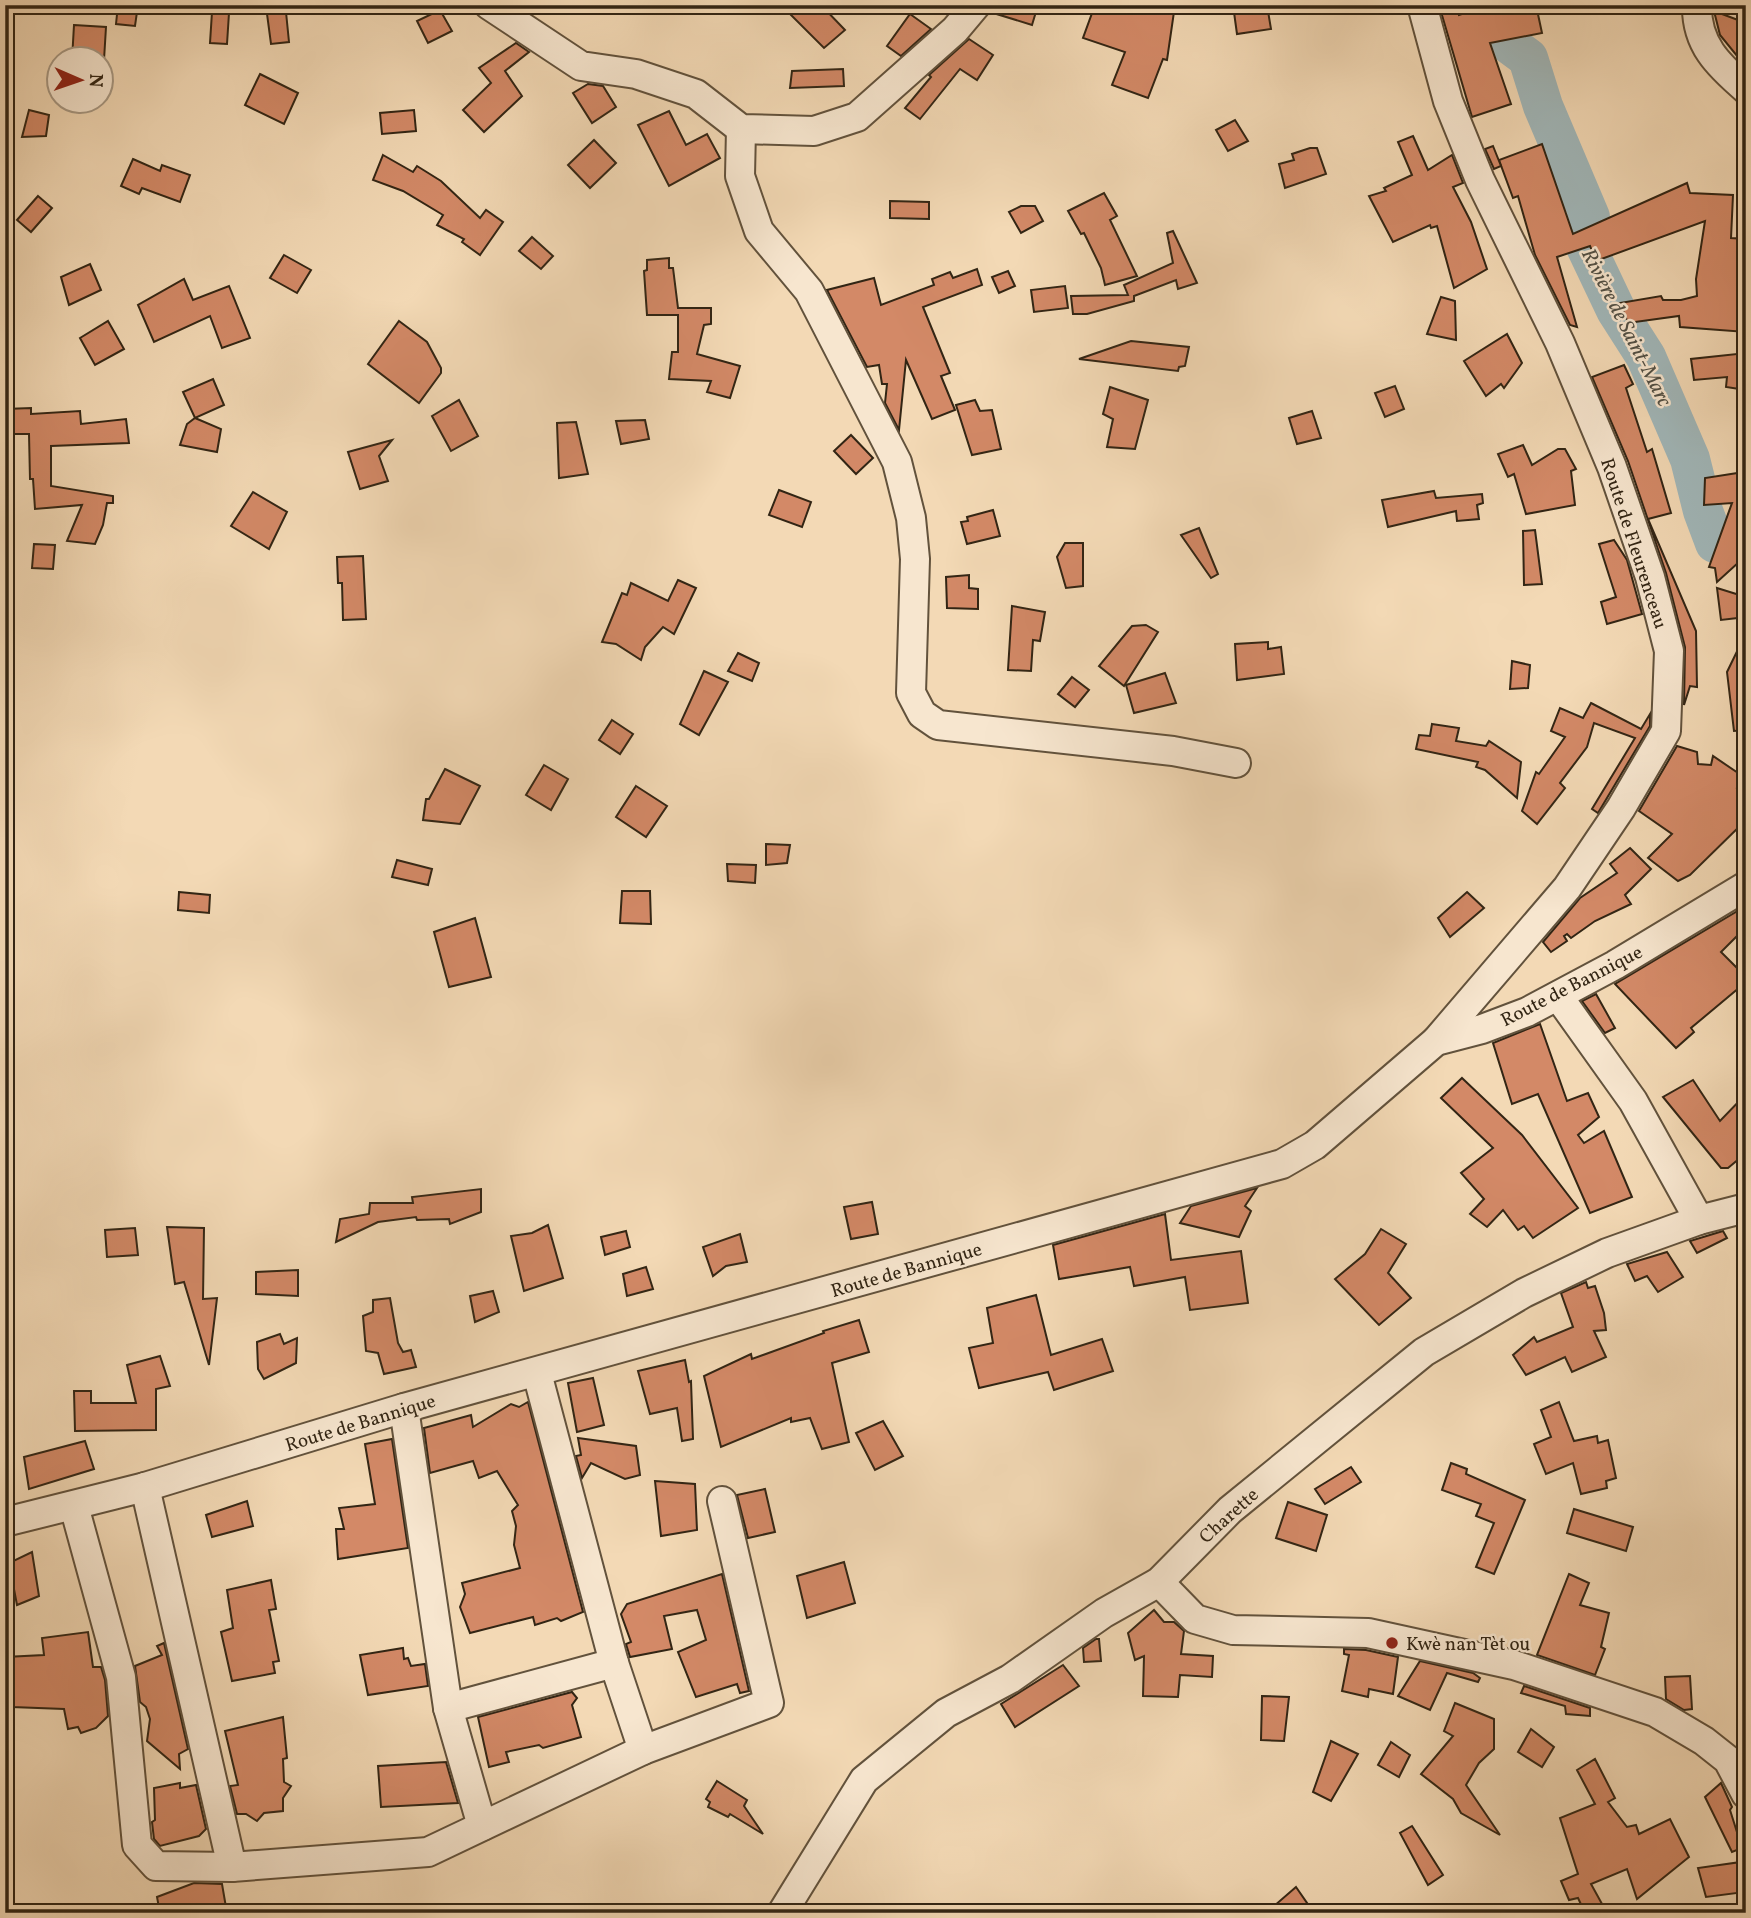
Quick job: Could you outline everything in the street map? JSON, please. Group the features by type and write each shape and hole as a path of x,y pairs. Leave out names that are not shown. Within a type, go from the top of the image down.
{"street":[{"path":"489,5 581,66 636,74 696,94 741,129 814,131 857,117 954,30 976,5"},
{"name":"Route de Fleurenceau","path":"1422,5 1448,101 1471,157 1560,343 1612,467 1650,577 1669,651 1666,731 1621,808 1567,888 1436,1041"},
{"path":"1697,5 1702,39 1715,62 1746,89"},
{"path":"741,129 740,176 759,231 809,291 897,462 911,518 915,559 911,693 922,714 938,724 1173,751 1236,763"},
{"name":"Route de Bannique","path":"5,1522 145,1487 404,1408 1282,1164 1315,1146 1436,1041 1482,1029 1527,1012 1746,886"},
{"path":"1558,996 1633,1101 1699,1220"},
{"name":"Charette","path":"782,1913 864,1780 946,1713 1010,1679 1104,1613 1159,1582 1230,1510 1424,1352 1524,1293 1595,1258 1699,1220 1746,1208"},
{"path":"537,1373 614,1663 643,1750"},
{"path":"404,1408 448,1708 482,1826"},
{"path":"145,1487 232,1867"},
{"path":"74,1506 121,1677 137,1846 156,1866 232,1867 428,1853 643,1750 769,1703 722,1501"},
{"path":"1159,1582 1195,1619 1233,1630 1381,1635 1514,1665 1655,1712 1704,1741 1728,1760 1746,1794"},
{"path":"448,1708 614,1663"}],"building":[{"path":"118,5 138,5 135,26 116,24"},
{"path":"781,5 821,5 845,30 824,48"},
{"path":"992,5 1038,5 1032,25 990,12"},
{"path":"1095,5 1175,5 1167,60 1163,59 1148,98 1112,85 1125,52 1083,38"},
{"path":"1233,5 1267,5 1271,29 1237,34"},
{"path":"1439,5 1457,5 1459,15 1478,9 1480,14 1536,5 1542,33 1490,43 1511,104 1472,117"},
{"path":"440,10 452,31 428,43 417,21"},
{"path":"1714,11 1746,23 1746,67 1720,35"},
{"path":"212,12 229,13 227,44 210,43"},
{"path":"286,12 289,42 271,44 267,14"},
{"path":"910,14 931,29 901,56 887,46"},
{"path":"74,25 106,27 105,46 73,46"},
{"path":"969,39 993,55 977,80 960,69 920,119 905,108 931,77 929,75"},
{"path":"516,43 529,52 505,71 522,96 484,132 463,110 491,83 479,68"},
{"path":"843,69 844,86 790,88 792,71"},
{"path":"260,74 298,93 284,124 245,105"},
{"path":"588,84 603,86 616,107 592,123 573,93"},
{"path":"29,110 49,116 46,136 22,137"},
{"path":"414,110 416,131 382,134 380,113"},
{"path":"669,111 686,145 707,134 720,158 669,186 638,125"},
{"path":"1235,120 1248,141 1228,151 1216,130"},
{"path":"1413,136 1428,170 1452,155 1463,183 1453,187 1471,222 1487,269 1454,288 1437,226 1431,228 1430,225 1393,242 1369,196 1386,191 1384,188 1412,175 1398,142"},
{"path":"594,140 616,163 590,188 568,165"},
{"path":"1542,144 1573,234 1687,183 1690,193 1733,195 1731,238 1746,239 1746,332 1680,327 1679,316 1628,323 1620,303 1661,296 1663,300 1681,300 1697,296 1696,279 1705,221 1596,261 1590,246 1557,257 1577,327 1570,325 1535,255 1518,196 1513,198 1499,160"},
{"path":"1493,146 1501,166 1494,169 1485,149"},
{"path":"1317,148 1326,174 1285,188 1279,164 1294,160 1292,154"},
{"path":"383,155 413,172 417,166 441,181 480,218 486,210 503,222 480,255 462,242 464,239 437,225 443,215 403,191 373,180"},
{"path":"133,159 160,171 162,165 190,175 180,202 142,188 139,194 121,186"},
{"path":"1104,193 1117,216 1110,220 1137,276 1105,285 1101,268 1084,233 1081,234 1068,211"},
{"path":"38,196 52,208 31,232 17,220"},
{"path":"890,201 929,202 929,219 890,218"},
{"path":"1021,206 1035,206 1043,221 1021,233 1009,212"},
{"path":"1173,231 1197,283 1178,289 1176,280 1134,296 1134,301 1087,314 1073,314 1071,296 1128,295 1124,285 1173,263 1167,233"},
{"path":"532,237 553,256 541,269 519,251"},
{"path":"284,255 311,270 297,293 270,278"},
{"path":"669,258 669,268 673,268 678,308 711,308 711,324 704,325 697,354 740,366 730,398 707,392 711,381 669,379 672,352 678,352 678,315 647,315 644,271 647,270 647,260"},
{"path":"90,264 101,290 69,305 61,277"},
{"path":"977,269 982,285 923,307 950,373 941,376 955,410 932,419 906,360 899,430 885,403 887,384 882,384 879,365 867,367 827,290 874,278 881,305 934,285 932,279 950,272 953,278"},
{"path":"1008,271 1015,286 999,293 992,277"},
{"path":"184,279 193,300 229,286 250,338 222,348 210,316 154,342 138,305"},
{"path":"1065,286 1068,308 1034,312 1031,290"},
{"path":"1441,297 1455,301 1456,340 1427,334"},
{"path":"108,321 124,349 95,365 80,338"},
{"path":"399,321 427,342 441,368 441,373 419,403 368,364"},
{"path":"1507,334 1522,363 1504,388 1501,384 1486,396 1464,361"},
{"path":"1131,341 1189,347 1185,366 1179,367 1178,371 1079,359"},
{"path":"1746,353 1746,390 1726,387 1727,377 1694,380 1691,359"},
{"path":"1624,365 1633,384 1626,388 1647,452 1652,449 1671,513 1648,519 1696,631 1697,687 1690,686 1684,705 1685,647 1666,573 1628,461 1592,377"},
{"path":"213,379 224,405 195,418 183,392"},
{"path":"1395,386 1404,409 1385,417 1375,393"},
{"path":"1110,387 1148,400 1135,449 1107,447 1113,419 1103,414"},
{"path":"459,400 478,436 451,451 432,416"},
{"path":"975,400 980,411 992,410 1001,449 972,455 956,405"},
{"path":"31,408 31,414 80,411 81,424 126,419 129,443 51,446 51,486 113,496 113,503 107,503 103,525 95,544 67,541 82,505 35,509 33,479 30,479 29,434 5,434 5,409"},
{"path":"1312,411 1321,438 1297,444 1289,418"},
{"path":"195,418 221,429 217,452 180,445 187,424"},
{"path":"645,420 649,439 621,444 616,421"},
{"path":"576,422 588,474 559,478 557,423"},
{"path":"851,435 873,458 856,474 834,451"},
{"path":"392,440 379,456 388,481 360,489 348,452"},
{"path":"1523,445 1532,465 1558,449 1565,449 1576,469 1571,471 1575,505 1526,514 1514,474 1508,477 1498,454"},
{"path":"1744,472 1746,533 1739,562 1717,582 1715,568 1709,567 1732,503 1704,505 1705,478"},
{"path":"779,490 811,502 802,527 769,515"},
{"path":"1434,491 1436,498 1482,494 1483,503 1477,505 1479,519 1457,521 1456,511 1388,527 1382,500"},
{"path":"253,492 287,512 269,549 231,526"},
{"path":"993,510 1000,536 967,544 961,522 968,521 967,517"},
{"path":"1199,528 1218,574 1211,578 1181,535"},
{"path":"1535,530 1542,584 1524,585 1523,531"},
{"path":"1614,540 1627,560 1642,614 1607,624 1601,602 1616,597 1599,544"},
{"path":"1065,543 1083,543 1083,586 1066,588 1057,557"},
{"path":"34,544 55,545 53,569 32,568"},
{"path":"363,556 366,619 343,620 342,583 338,583 337,557"},
{"path":"969,575 969,588 978,589 978,609 947,608 946,577"},
{"path":"678,580 696,588 674,634 663,627 645,647 641,660 616,644 602,642 622,593 627,595 631,583 668,601"},
{"path":"1717,588 1746,597 1746,617 1721,620"},
{"path":"1012,606 1045,612 1040,641 1033,640 1031,671 1008,670"},
{"path":"1146,625 1158,632 1124,686 1099,666 1132,626"},
{"path":"1746,633 1746,730 1734,731 1727,672"},
{"path":"1268,642 1268,649 1281,647 1284,674 1237,680 1235,644"},
{"path":"738,653 759,663 752,681 728,671"},
{"path":"1512,661 1530,665 1528,688 1510,689"},
{"path":"704,671 728,682 699,735 680,724"},
{"path":"1165,673 1176,703 1134,713 1126,685"},
{"path":"1072,677 1089,690 1075,707 1058,694"},
{"path":"1591,703 1641,729 1650,714 1650,726 1598,813 1592,809 1635,738 1594,723 1587,747 1560,783 1565,788 1537,824 1522,811 1536,772 1539,774 1565,737 1551,731 1560,708 1583,718"},
{"path":"612,720 633,734 620,754 599,740"},
{"path":"1432,724 1459,728 1456,741 1486,746 1489,741 1521,762 1517,798 1485,770 1476,767 1478,762 1416,749 1419,735 1430,736"},
{"path":"1677,746 1697,752 1698,764 1711,765 1713,756 1744,777 1737,788 1746,794 1746,820 1690,875 1678,881 1648,858 1672,834 1639,811"},
{"path":"544,765 568,779 551,810 526,795"},
{"path":"445,769 480,786 460,824 423,820 426,799 429,799"},
{"path":"636,786 667,806 646,837 616,817"},
{"path":"766,844 790,845 787,863 766,865"},
{"path":"1630,848 1651,869 1625,895 1631,904 1595,921 1571,938 1567,934 1564,936 1567,941 1551,952 1543,942 1580,898 1617,873 1610,864"},
{"path":"397,860 432,869 428,885 392,877"},
{"path":"727,864 756,865 755,883 728,881"},
{"path":"622,891 650,891 651,924 620,923"},
{"path":"179,892 210,895 209,913 178,910"},
{"path":"1467,892 1484,908 1450,937 1438,918"},
{"path":"1746,906 1746,927 1721,952 1746,977 1746,982 1691,1028 1694,1032 1676,1048 1615,984"},
{"path":"475,918 491,977 449,987 434,932"},
{"path":"1596,994 1615,1028 1605,1033 1582,1001"},
{"path":"1540,1024 1567,1101 1588,1093 1599,1117 1578,1135 1584,1143 1604,1131 1632,1197 1590,1213 1538,1094 1512,1104 1493,1043"},
{"path":"1462,1078 1522,1135 1578,1208 1533,1238 1524,1226 1518,1230 1503,1210 1487,1227 1470,1214 1484,1199 1461,1173 1493,1148 1441,1098"},
{"path":"1693,1080 1720,1121 1746,1094 1746,1153 1728,1168 1721,1168 1663,1097"},
{"path":"1257,1188 1245,1206 1251,1211 1239,1237 1180,1223 1191,1206"},
{"path":"481,1189 481,1212 450,1224 449,1219 417,1220 416,1217 378,1222 336,1242 340,1219 369,1214 370,1203 413,1203 412,1197"},
{"path":"872,1202 878,1234 851,1239 844,1207"},
{"path":"1165,1214 1171,1260 1241,1251 1248,1303 1190,1310 1185,1277 1134,1286 1130,1267 1059,1279 1053,1245"},
{"path":"548,1225 563,1278 524,1291 511,1236 532,1233"},
{"path":"167,1227 204,1228 203,1299 217,1298 209,1365 184,1282 175,1284"},
{"path":"135,1228 138,1255 107,1257 105,1230"},
{"path":"1381,1229 1406,1244 1388,1273 1411,1298 1379,1325 1335,1279 1365,1254"},
{"path":"626,1231 630,1247 605,1255 601,1237"},
{"path":"1723,1231 1727,1238 1697,1253 1690,1241"},
{"path":"740,1234 747,1262 726,1266 713,1276 703,1247"},
{"path":"1667,1252 1683,1277 1658,1292 1647,1276 1635,1281 1627,1264"},
{"path":"646,1267 653,1289 627,1296 623,1274"},
{"path":"298,1270 298,1296 256,1294 256,1272"},
{"path":"1586,1282 1588,1288 1595,1286 1604,1313 1606,1330 1594,1331 1606,1357 1572,1372 1565,1357 1526,1375 1513,1355 1534,1337 1537,1342 1573,1327 1561,1293"},
{"path":"493,1291 499,1312 475,1322 470,1296"},
{"path":"1036,1295 1051,1355 1102,1339 1113,1371 1054,1390 1048,1372 979,1388 969,1348 993,1343 987,1308"},
{"path":"390,1298 398,1343 403,1352 411,1350 416,1367 384,1374 378,1353 366,1351 363,1316 373,1312 373,1300"},
{"path":"859,1320 869,1352 832,1363 849,1442 822,1449 810,1418 791,1422 791,1418 721,1447 704,1376 751,1354 752,1359"},
{"path":"280,1334 284,1344 297,1338 296,1363 264,1379 258,1369 257,1342"},
{"path":"160,1356 170,1386 156,1389 156,1430 75,1431 74,1391 91,1391 91,1403 136,1403 127,1365"},
{"path":"685,1360 689,1382 691,1381 693,1439 682,1441 677,1408 650,1414 638,1371"},
{"path":"593,1378 604,1425 577,1432 568,1383"},
{"path":"528,1402 583,1612 561,1621 557,1618 535,1625 533,1617 470,1633 460,1607 465,1594 462,1583 520,1568 514,1545 516,1526 512,1511 518,1505 497,1471 479,1478 473,1461 430,1473 424,1428 471,1415 473,1427 511,1404 519,1407"},
{"path":"1559,1402 1574,1441 1597,1436 1598,1443 1608,1440 1616,1478 1606,1481 1607,1488 1581,1494 1573,1463 1546,1474 1534,1444 1551,1437 1541,1410"},
{"path":"883,1421 903,1456 875,1470 856,1433"},
{"path":"578,1438 636,1446 640,1475 625,1479 591,1463 582,1478 576,1456 581,1455"},
{"path":"392,1439 408,1548 338,1559 336,1529 344,1529 339,1508 375,1504 365,1444"},
{"path":"85,1441 94,1469 29,1489 24,1457"},
{"path":"1451,1463 1467,1469 1466,1474 1525,1500 1494,1574 1476,1567 1494,1523 1476,1516 1481,1504 1442,1490"},
{"path":"1351,1467 1361,1482 1325,1504 1315,1489"},
{"path":"655,1481 695,1484 697,1530 661,1536"},
{"path":"765,1489 775,1532 748,1538 737,1495"},
{"path":"247,1501 253,1526 212,1537 206,1515"},
{"path":"1288,1502 1327,1515 1316,1551 1276,1538"},
{"path":"1574,1509 1633,1527 1626,1551 1567,1533"},
{"path":"32,1552 39,1596 17,1605 9,1563"},
{"path":"844,1562 855,1603 807,1618 797,1576"},
{"path":"722,1574 749,1691 740,1693 737,1684 696,1697 678,1652 706,1640 697,1610 664,1616 672,1649 630,1657 626,1644 631,1642 621,1614 627,1604"},
{"path":"1569,1574 1589,1583 1580,1605 1609,1613 1601,1647 1605,1649 1595,1675 1537,1655"},
{"path":"271,1580 276,1609 269,1610 279,1661 273,1662 275,1673 232,1681 221,1632 233,1628 227,1590"},
{"path":"1154,1610 1164,1622 1174,1622 1184,1631 1181,1654 1213,1656 1212,1677 1180,1675 1178,1697 1143,1696 1144,1656 1135,1660 1128,1633"},
{"path":"88,1632 93,1667 101,1667 105,1680 108,1716 96,1728 81,1733 78,1727 68,1729 64,1709 12,1707 13,1682 5,1683 5,1657 44,1655 42,1638"},
{"path":"1099,1639 1101,1661 1084,1662 1083,1648"},
{"path":"164,1643 188,1749 179,1754 180,1769 147,1741 150,1719 146,1707 140,1702 135,1666 162,1655 157,1646"},
{"path":"403,1648 404,1659 408,1658 411,1666 425,1664 428,1686 368,1695 360,1655"},
{"path":"1344,1649 1366,1650 1398,1657 1393,1694 1369,1689 1368,1697 1342,1691 1349,1655 1344,1654"},
{"path":"1420,1661 1473,1673 1480,1678 1478,1682 1447,1673 1430,1710 1398,1696"},
{"path":"1063,1665 1079,1686 1015,1727 1001,1704"},
{"path":"1690,1676 1692,1709 1684,1710 1666,1699 1665,1677"},
{"path":"1524,1686 1590,1708 1590,1716 1566,1714 1565,1706 1521,1693"},
{"path":"572,1692 577,1698 572,1705 581,1737 543,1748 539,1745 506,1752 509,1762 489,1767 478,1717"},
{"path":"1262,1696 1289,1697 1284,1741 1261,1740"},
{"path":"1455,1703 1494,1719 1494,1749 1479,1763 1466,1785 1500,1835 1461,1813 1453,1799 1421,1774 1453,1736 1444,1731"},
{"path":"283,1717 287,1758 283,1759 284,1782 291,1786 283,1798 283,1811 264,1813 257,1821 246,1814 237,1814 230,1786 238,1785 225,1731"},
{"path":"1531,1729 1554,1747 1542,1767 1518,1752"},
{"path":"1331,1741 1358,1754 1331,1801 1313,1792"},
{"path":"1391,1742 1410,1755 1399,1777 1378,1765"},
{"path":"1595,1759 1615,1798 1608,1802 1627,1827 1636,1825 1639,1834 1670,1819 1689,1857 1637,1899 1627,1869 1591,1884 1607,1913 1585,1913 1578,1898 1569,1900 1561,1881 1578,1874 1560,1818 1595,1804 1577,1770"},
{"path":"446,1762 458,1803 381,1807 378,1766"},
{"path":"717,1781 747,1800 744,1806 763,1834 730,1814 728,1817 708,1807 710,1802 706,1799"},
{"path":"180,1783 180,1788 196,1785 206,1829 199,1836 160,1846 154,1839 152,1822 155,1820 154,1788"},
{"path":"1721,1783 1732,1807 1730,1810 1742,1848 1732,1852 1705,1797"},
{"path":"1412,1826 1443,1875 1428,1885 1400,1833"},
{"path":"1741,1862 1745,1892 1706,1897 1698,1868"},
{"path":"194,1883 222,1884 227,1913 160,1913 157,1897"},
{"path":"1296,1887 1307,1903 1297,1913 1266,1913"}],"waterway":[{"name":"Rivière de Saint-Marc","path":"1501,5 1505,41 1528,58 1543,106 1590,217 1578,230 1616,310 1646,357 1690,459 1703,511 1715,543"}],"place":[{"name":"Kwè nan Tèt ou","path":"1392,1643"}]}
